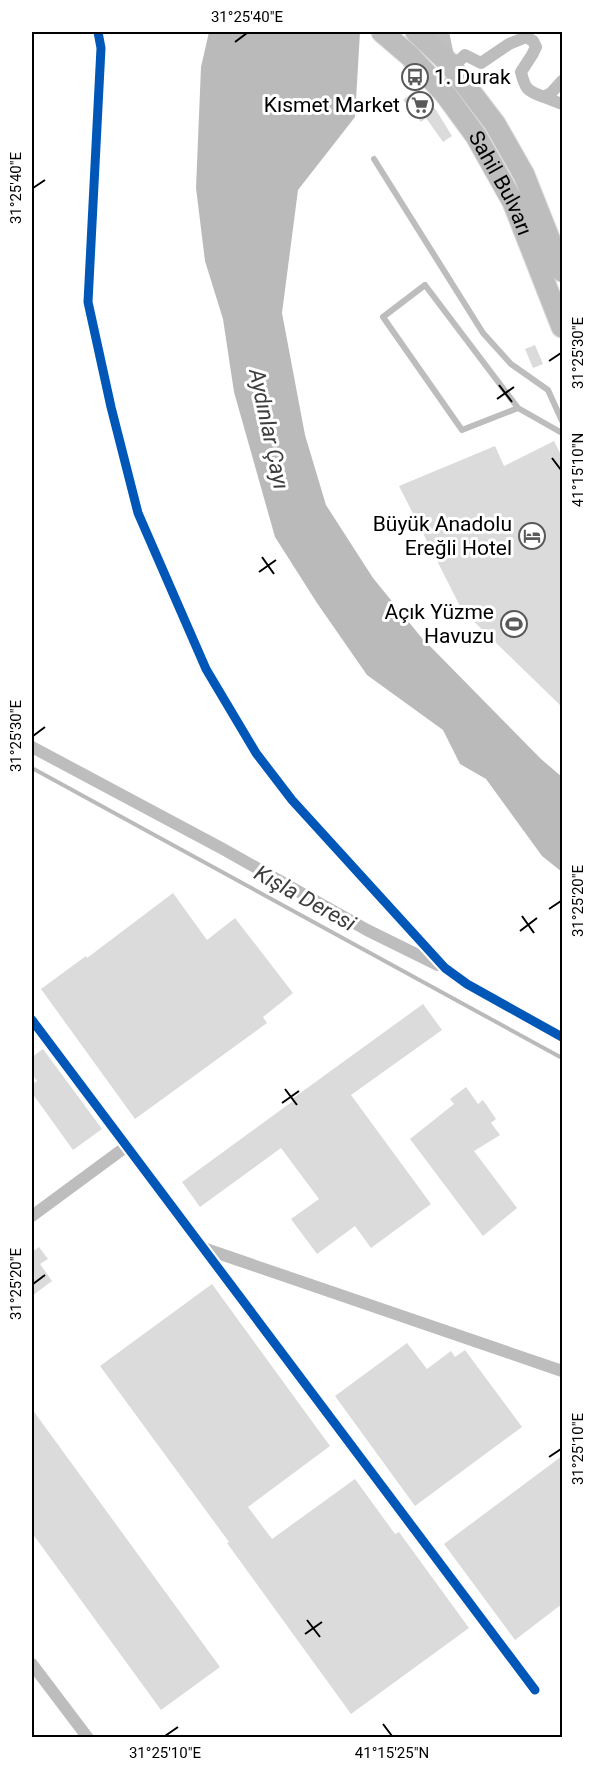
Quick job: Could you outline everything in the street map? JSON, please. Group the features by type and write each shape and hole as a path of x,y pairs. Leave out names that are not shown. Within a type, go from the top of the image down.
{"highway":[{"name":"Sahil Bulvarı","path":"381,32 410,56 446,95 476,136 513,202 562,327"},
{"name":"Sahil Bulvarı","path":"416,32 447,61 495,124 524,175 562,271"}],"street":[{"path":"98,32 101,48 88,302 111,407 138,513 206,669 256,753 292,800 445,968"},
{"path":"441,32 447,61 459,60 465,55 481,63 509,44 525,37 533,41 536,47 521,72 524,85 530,92 562,104"},
{"path":"544,97 562,81"},
{"path":"32,747 223,849 367,930 445,968 467,984 562,1037"},
{"path":"32,1020 535,1690"},
{"path":"32,1216 127,1146"},
{"path":"203,1248 562,1371"},
{"path":"32,1664 88,1737"}],"lane":[{"path":"374,159 483,333 511,364 548,390 562,421"},
{"path":"518,408 462,430 383,317 425,285 518,408 562,433"}],"water":[{"name":"Aydınlar Çayı","path":"209,32 360,32 355,117 298,190 282,313 305,435 326,505 373,578 421,637 541,759 562,777 562,872 542,856 486,779 460,764 443,730 367,675 275,537 234,392 223,319 205,261 196,188 201,67"}],"building":[{"path":"418,88 436,110 452,136 443,142 426,118 421,122 403,100"},
{"path":"535,345 543,364 533,368 525,349"},
{"name":"Büyük Anadolu Ereğli Hotel","path":"554,441 562,457 562,707 462,610 399,486 495,446 504,466"},
{"path":"173,893 207,940 235,918 293,993 263,1017 267,1023 135,1119 41,989 86,956 87,958"},
{"path":"423,1004 442,1030 351,1095 431,1204 371,1248 355,1226 317,1254 291,1219 319,1199 281,1148 200,1207 182,1182"},
{"path":"43,1049 102,1129 73,1150 32,1093 32,1085 37,1081 32,1074 32,1057"},
{"path":"466,1087 478,1104 483,1100 496,1119 491,1123 500,1135 474,1151 517,1208 483,1236 410,1139 454,1104 450,1099"},
{"path":"39,1247 48,1259 40,1264 52,1281 32,1296 32,1252"},
{"path":"212,1284 330,1446 248,1507 272,1539 355,1479 395,1534 399,1532 469,1628 351,1714 100,1366"},
{"path":"407,1343 427,1369 451,1351 455,1357 465,1350 522,1427 415,1506 335,1396"},
{"path":"32,1409 220,1667 161,1710 32,1533"},
{"path":"562,1456 562,1604 515,1640 444,1544"}],"waterway":[{"name":"Kışla Deresi","path":"32,768 562,1058"}],"cycle path":[{"path":"98,32 101,48 88,302 111,407 138,513 206,669 256,753 292,800 445,968 467,984 562,1037"},
{"path":"32,1020 535,1690"}],"place":[{"name":"1. Durak","path":"415,77"},
{"name":"Kısmet Market","path":"420,105"},
{"name":"Büyük Anadolu Ereğli Hotel","path":"532,536"},
{"name":"Açık Yüzme Havuzu","path":"514,624"}]}
